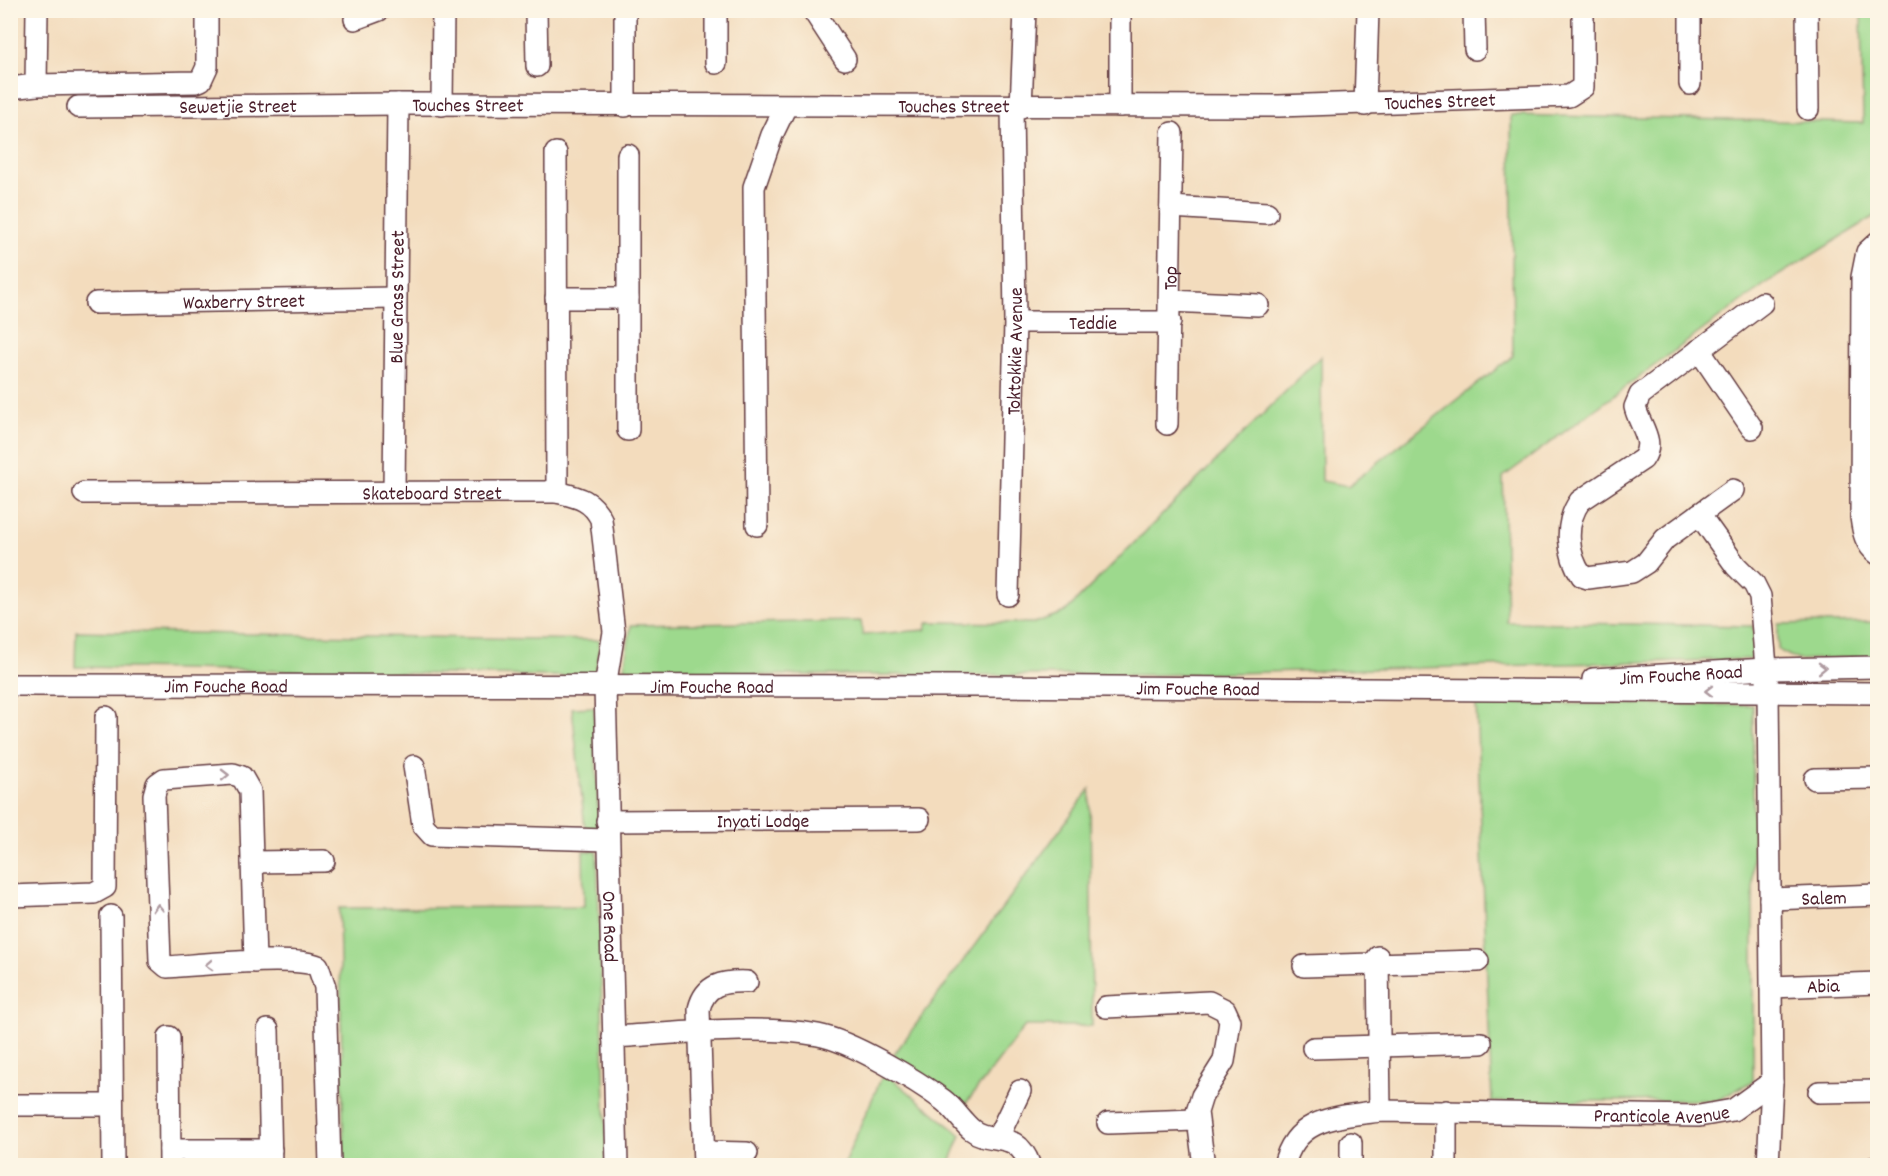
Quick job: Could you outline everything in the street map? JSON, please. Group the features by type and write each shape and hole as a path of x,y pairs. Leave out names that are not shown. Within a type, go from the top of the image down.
{"street":[{"path":"36,85 37,10"},
{"path":"10,88 36,85 196,82 201,80 207,67 207,10"},
{"path":"355,19 379,10"},
{"path":"442,105 443,10"},
{"path":"536,10 537,66"},
{"path":"625,10 625,106"},
{"path":"716,10 716,63"},
{"path":"813,10 845,59"},
{"name":"Toktokkie Avenue","path":"1008,595 1015,322 1016,107 1025,10"},
{"path":"1120,10 1120,106"},
{"path":"1365,105 1368,10"},
{"path":"1474,10 1474,50"},
{"name":"Touches Street","path":"398,104 1016,107 1365,105 1569,96 1583,87 1583,10"},
{"path":"1690,10 1690,84"},
{"path":"1807,10 1808,109"},
{"name":"Sewetjie Street","path":"78,107 398,104"},
{"name":"Blue Grass Street","path":"394,491 394,298 398,104"},
{"path":"757,525 754,187 772,135 786,106"},
{"name":"Top","path":"1167,424 1172,133"},
{"path":"556,153 557,492"},
{"path":"628,155 628,430"},
{"path":"1171,207 1267,213"},
{"path":"1878,242 1867,252 1862,278 1861,517 1863,535 1878,554"},
{"name":"Waxberry Street","path":"96,303 394,298"},
{"path":"556,298 628,298"},
{"path":"1733,490 1665,539 1646,563 1632,572 1588,578 1582,576 1571,557 1569,543 1574,509 1580,501 1643,459 1648,451 1648,442 1635,407 1640,395 1762,303"},
{"name":"Teddie","path":"1015,322 1258,305"},
{"path":"1699,350 1752,428"},
{"name":"Skateboard Street","path":"84,493 557,492 586,500 601,519 614,632 605,687"},
{"path":"1699,514 1758,590 1768,691 1772,1082 1768,1166"},
{"name":"Jim Fouche Road","path":"1412,689 1766,669 1878,666"},
{"name":"Jim Fouche Road","path":"10,685 1412,689 1878,693"},
{"name":"One Road","path":"605,687 617,1166"},
{"path":"10,896 94,893 105,887 106,717"},
{"name":"Inyati Lodge","path":"414,766 423,825 432,835 919,819"},
{"path":"255,962 250,791 242,777 233,774 169,777 158,784 154,795 160,961 167,967 304,962 320,969 325,987 330,1166"},
{"path":"1815,779 1878,778"},
{"path":"252,862 324,861"},
{"name":"Salem","path":"1770,899 1878,895"},
{"path":"111,916 113,1166"},
{"path":"1378,959 1380,1111"},
{"path":"1304,966 1378,959 1478,961"},
{"path":"747,982 733,981 710,987 702,996 699,1009 704,1159 747,1153"},
{"name":"Abia","path":"1771,987 1878,983"},
{"path":"1106,1007 1209,1002 1225,1010 1230,1021 1224,1061 1202,1096 1196,1120 1204,1166"},
{"path":"169,1037 170,1157 271,1158 268,1030"},
{"path":"613,1037 771,1030 820,1035 870,1056 942,1100 974,1132 998,1137 1018,1146 1030,1166"},
{"path":"1313,1048 1480,1043"},
{"name":"Pranticole Avenue","path":"1284,1166 1295,1139 1311,1125 1336,1117 1380,1111 1699,1116 1733,1110 1772,1082"},
{"path":"998,1137 1020,1091"},
{"path":"1819,1092 1878,1091"},
{"path":"10,1105 112,1106"},
{"path":"1446,1111 1446,1166"},
{"path":"1108,1123 1196,1120"},
{"path":"1351,1143 1351,1166"}],"green space":[{"path":"1861,11 1877,11 1877,215 1768,282 1503,477 1507,622 1753,626 1756,659 1153,675 623,675 631,625 861,621 863,635 925,630 928,622 1034,623 1065,612 1321,356 1322,481 1348,486 1513,356 1511,115 1863,123"},
{"path":"1877,622 1877,656 1798,660 1778,650 1778,624"},
{"path":"76,631 600,640 595,677 75,667"},
{"path":"1476,703 1753,705 1753,1081 1718,1100 1492,1102"},
{"path":"594,707 599,828 585,828 572,708"},
{"path":"1090,789 1092,1026 1025,1026 964,1106 892,1057"},
{"path":"583,851 597,851 607,1165 344,1165 339,908 584,907"},
{"path":"884,1072 961,1135 949,1165 843,1166"}]}
